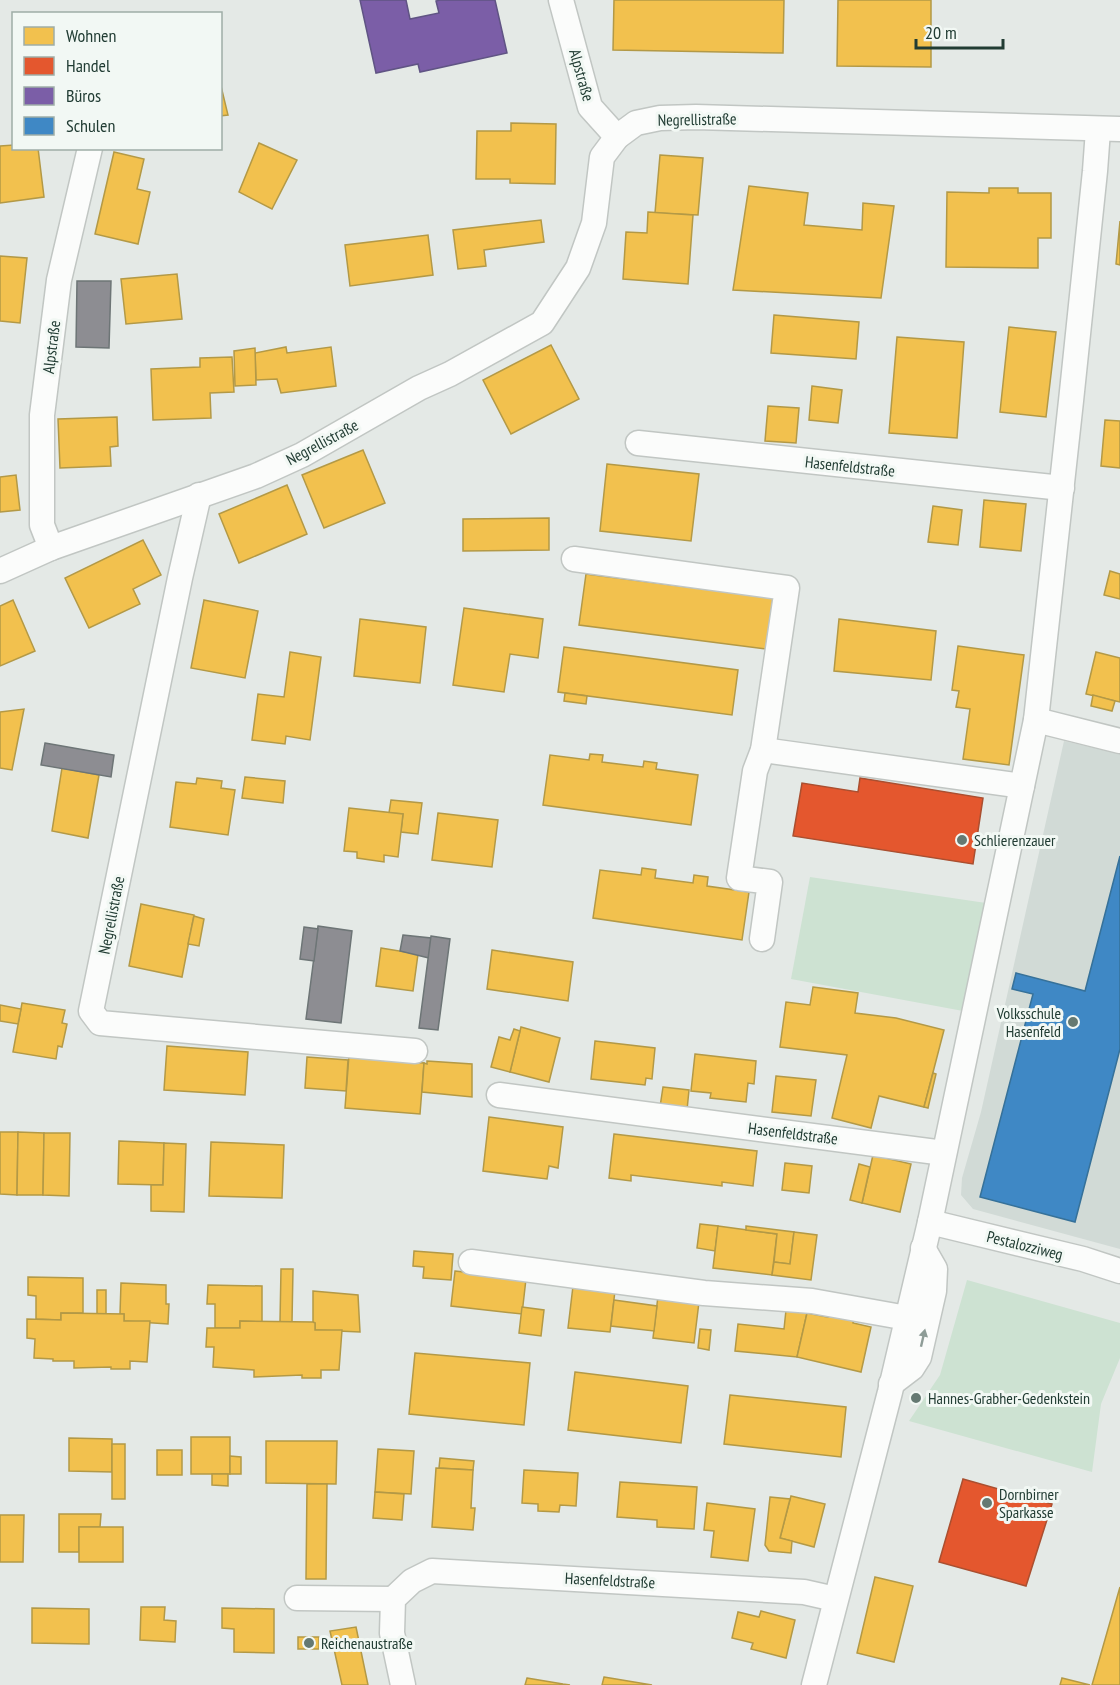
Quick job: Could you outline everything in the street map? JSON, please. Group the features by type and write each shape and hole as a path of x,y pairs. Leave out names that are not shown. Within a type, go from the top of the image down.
{"street":[{"name":"Alpstraße","path":"563,1 590,108 617,137"},
{"name":"Negrellistraße","path":"0,571 51,548 256,476 302,456 419,388 450,374 542,323 578,268 594,223 602,157 617,137 636,123 660,118 696,117 1109,129"},
{"path":"814,1685 930,1222 1036,720 1095,171 1109,129"},
{"name":"Alpstraße","path":"51,548 42,525 42,415 59,280 90,150"},
{"name":"Hasenfeldstraße","path":"638,444 1062,488"},
{"name":"Negrellistraße","path":"198,495 91,1011 100,1023 415,1051"},
{"path":"574,559 787,588 763,750 755,771 739,878 770,882 762,939"},
{"path":"1036,720 1120,741"},
{"path":"763,750 1022,786"},
{"name":"Hasenfeldstraße","path":"499,1095 944,1153"},
{"name":"Pestalozziweg","path":"930,1222 1120,1271"},
{"path":"891,1384 912,1368 919,1357 932,1302 935,1269 923,1248"},
{"path":"471,1262 704,1293 812,1301 907,1318"},
{"name":"Hasenfeldstraße","path":"393,1599 412,1581 432,1570 804,1592 835,1599"},
{"path":"297,1598 393,1599 392,1633 403,1685"}],"shaded area":[{"path":"1064,741 1120,754 1120,1249 973,1209 961,1195 962,1178 981,1112"}],"green space":[{"path":"810,877 986,903 963,1011 791,979"},
{"path":"967,1280 1120,1323 1120,1358 1101,1404 1092,1472 909,1421 940,1375"}],"building: Wohnen":[{"path":"614,0 784,0 783,53 613,50"},
{"path":"838,0 931,0 931,67 837,66"},
{"path":"222,90 228,115 222,116"},
{"path":"511,123 556,124 555,184 510,183 510,179 476,179 477,131 511,131"},
{"path":"259,143 297,160 272,209 239,192"},
{"path":"12,145 12,150 38,150 44,197 0,203 0,146"},
{"path":"114,152 144,159 137,189 150,192 138,244 95,234"},
{"path":"660,155 703,158 698,215 655,213"},
{"path":"749,186 808,193 804,225 862,230 863,203 894,206 881,298 733,290"},
{"path":"989,188 1018,188 1018,193 1051,193 1051,238 1038,238 1038,268 946,267 947,192 989,193"},
{"path":"648,212 693,215 688,284 623,279 626,232 647,233"},
{"path":"541,220 544,242 484,250 486,266 458,269 453,230"},
{"path":"1120,221 1120,265 1116,264"},
{"path":"428,235 433,275 350,286 345,245"},
{"path":"0,256 27,258 20,323 0,321"},
{"path":"177,274 182,319 126,324 121,279"},
{"path":"774,315 859,322 856,359 771,353"},
{"path":"1009,327 1056,332 1046,417 1000,412"},
{"path":"897,337 964,342 957,438 889,433"},
{"path":"551,345 579,399 511,434 483,380"},
{"path":"286,347 287,353 331,347 336,386 281,393 277,379 256,380 255,353"},
{"path":"255,348 256,385 235,386 234,351"},
{"path":"232,357 234,392 210,393 211,418 153,420 151,369 200,367 200,358"},
{"path":"812,386 842,390 838,423 809,420"},
{"path":"768,406 799,408 796,443 765,441"},
{"path":"117,417 118,446 110,447 111,466 60,468 58,419"},
{"path":"1105,420 1120,421 1120,468 1101,466"},
{"path":"363,450 385,503 324,528 302,475"},
{"path":"607,464 699,474 691,541 600,531"},
{"path":"16,475 20,510 0,512 0,477"},
{"path":"287,485 307,534 239,563 219,514"},
{"path":"984,500 1026,504 1021,551 980,547"},
{"path":"933,506 962,510 958,545 928,542"},
{"path":"549,518 549,550 463,551 463,519"},
{"path":"143,540 161,575 133,589 140,604 89,628 65,578"},
{"path":"1110,571 1120,574 1120,599 1104,595"},
{"path":"586,574 773,598 766,649 579,625"},
{"path":"13,600 35,651 0,666 0,606"},
{"path":"204,600 258,611 245,678 191,668"},
{"path":"464,608 543,619 538,658 510,654 504,692 453,685"},
{"path":"360,619 426,627 420,683 354,676"},
{"path":"839,619 936,631 931,680 834,671"},
{"path":"958,646 1024,655 1009,765 963,759 970,709 956,707 959,691 952,690"},
{"path":"564,647 738,670 732,715 558,692"},
{"path":"290,652 321,657 310,740 286,736 285,744 252,740 258,694 284,697"},
{"path":"1096,652 1120,658 1120,702 1086,694"},
{"path":"565,693 587,696 586,704 564,701"},
{"path":"1093,695 1115,701 1112,711 1091,706"},
{"path":"24,709 12,770 0,768 0,712"},
{"path":"590,754 603,755 602,762 643,767 644,761 657,763 656,769 698,775 691,825 543,805 550,755 589,760"},
{"path":"62,768 99,775 88,838 52,831"},
{"path":"245,777 285,781 283,803 242,798"},
{"path":"197,778 222,781 221,788 235,790 228,835 170,827 176,782 196,784"},
{"path":"391,800 422,803 418,834 401,832 403,814 389,813"},
{"path":"349,808 403,814 398,857 384,855 384,862 357,858 357,852 344,851"},
{"path":"438,813 498,820 492,867 432,860"},
{"path":"642,868 656,870 655,878 693,883 694,875 708,877 707,886 749,892 742,940 593,918 600,870 641,875"},
{"path":"141,904 194,915 182,977 129,966"},
{"path":"194,916 204,919 199,946 188,944"},
{"path":"381,948 418,954 413,991 376,986"},
{"path":"492,950 573,962 568,1001 487,989"},
{"path":"813,987 858,993 855,1013 896,1018 944,1030 924,1107 879,1096 871,1128 832,1118 847,1055 780,1047 786,1002 810,1005"},
{"path":"22,1003 65,1010 62,1023 67,1024 62,1047 58,1046 56,1059 13,1052"},
{"path":"0,1005 21,1009 18,1024 0,1021"},
{"path":"521,1027 560,1038 549,1082 510,1072"},
{"path":"514,1029 520,1031 510,1072 491,1067 499,1037 510,1040"},
{"path":"595,1041 655,1048 652,1079 646,1078 645,1085 591,1079"},
{"path":"167,1046 248,1052 245,1095 164,1090"},
{"path":"695,1054 756,1061 754,1084 748,1083 746,1102 710,1098 711,1093 691,1091"},
{"path":"349,1055 377,1057 377,1060 424,1063 420,1114 345,1108"},
{"path":"307,1057 348,1060 346,1091 305,1088"},
{"path":"427,1061 472,1064 472,1097 422,1092 424,1063 427,1064"},
{"path":"933,1073 936,1074 928,1108 924,1107"},
{"path":"776,1076 816,1080 811,1116 772,1112"},
{"path":"663,1087 689,1090 687,1110 660,1107"},
{"path":"489,1117 563,1127 558,1168 549,1166 547,1179 483,1171"},
{"path":"0,1132 18,1132 17,1195 0,1194"},
{"path":"18,1132 44,1133 43,1195 17,1195"},
{"path":"44,1133 70,1133 69,1196 43,1195"},
{"path":"614,1134 757,1151 753,1186 722,1182 722,1186 631,1175 631,1181 609,1178"},
{"path":"119,1141 164,1143 163,1185 118,1184"},
{"path":"211,1142 284,1145 282,1198 209,1196"},
{"path":"164,1143 186,1144 184,1212 151,1211 151,1185 163,1185"},
{"path":"873,1155 911,1164 900,1212 862,1203"},
{"path":"785,1163 812,1166 809,1193 782,1190"},
{"path":"859,1164 870,1167 862,1203 850,1200"},
{"path":"700,1224 718,1226 715,1251 697,1248"},
{"path":"718,1226 777,1234 772,1275 713,1268"},
{"path":"746,1226 794,1232 790,1264 774,1262 777,1234 746,1230"},
{"path":"794,1232 817,1235 811,1280 772,1275 774,1262 790,1264"},
{"path":"414,1251 453,1254 451,1280 423,1278 424,1267 413,1266"},
{"path":"281,1269 293,1269 292,1322 280,1322"},
{"path":"455,1271 526,1279 522,1314 451,1306"},
{"path":"28,1277 83,1278 83,1313 61,1313 61,1320 36,1319 36,1296 28,1295"},
{"path":"121,1283 166,1285 166,1304 169,1304 168,1324 124,1321 124,1314 120,1314"},
{"path":"208,1285 262,1286 262,1322 240,1321 240,1328 215,1328 215,1304 207,1304"},
{"path":"573,1286 615,1291 610,1332 568,1328"},
{"path":"97,1290 106,1290 106,1314 97,1314"},
{"path":"313,1291 358,1295 360,1332 315,1330"},
{"path":"658,1296 699,1302 694,1343 653,1338"},
{"path":"614,1300 657,1306 654,1331 611,1326"},
{"path":"522,1307 544,1310 541,1336 519,1333"},
{"path":"786,1310 807,1313 797,1357 735,1351 738,1324 784,1329"},
{"path":"829,1312 854,1318 853,1323 871,1327 861,1372 797,1357 807,1313 828,1317"},
{"path":"61,1313 124,1314 124,1321 150,1321 147,1362 130,1361 130,1369 74,1368 74,1361 34,1358 35,1339 27,1338 27,1319 61,1320"},
{"path":"240,1321 313,1322 315,1330 342,1330 339,1370 321,1370 321,1378 302,1378 302,1375 254,1377 254,1370 213,1367 214,1347 206,1347 207,1328 240,1328"},
{"path":"700,1329 711,1330 709,1350 698,1348"},
{"path":"415,1353 530,1363 524,1425 409,1414"},
{"path":"575,1372 688,1386 681,1443 568,1430"},
{"path":"730,1395 846,1407 841,1457 724,1444"},
{"path":"191,1437 230,1437 230,1474 191,1474"},
{"path":"69,1438 112,1439 112,1472 69,1471"},
{"path":"266,1441 337,1441 336,1484 266,1483"},
{"path":"112,1444 125,1444 125,1499 112,1499"},
{"path":"378,1449 414,1451 411,1494 375,1492"},
{"path":"157,1450 182,1450 182,1475 157,1475"},
{"path":"230,1456 241,1457 241,1474 230,1474"},
{"path":"440,1458 474,1461 473,1470 439,1468"},
{"path":"436,1468 473,1470 471,1508 475,1508 473,1530 432,1527"},
{"path":"524,1470 578,1473 576,1506 560,1505 559,1512 538,1511 538,1504 522,1503"},
{"path":"212,1474 228,1474 228,1486 212,1485"},
{"path":"620,1482 697,1487 694,1529 657,1527 657,1520 617,1517"},
{"path":"307,1484 327,1484 326,1579 306,1579"},
{"path":"375,1492 404,1494 402,1520 373,1518"},
{"path":"791,1496 825,1504 814,1547 780,1538"},
{"path":"770,1497 790,1499 780,1538 792,1541 791,1553 769,1551 765,1545"},
{"path":"707,1503 755,1509 748,1561 711,1557 714,1531 704,1530"},
{"path":"59,1514 101,1514 100,1527 79,1527 79,1552 59,1552"},
{"path":"0,1515 24,1515 23,1562 0,1562"},
{"path":"79,1527 123,1527 123,1562 79,1562"},
{"path":"875,1577 913,1586 894,1662 857,1653"},
{"path":"1120,1587 1120,1685 1092,1685"},
{"path":"141,1607 165,1607 164,1620 176,1621 175,1642 140,1640"},
{"path":"32,1608 89,1609 89,1644 32,1643"},
{"path":"222,1608 274,1609 274,1653 234,1652 234,1629 222,1628"},
{"path":"761,1611 795,1620 786,1658 751,1649 753,1643 732,1638 738,1612 759,1617"},
{"path":"356,1627 368,1685 342,1685 330,1631"},
{"name":"Reichenaustraße","path":"298,1637 319,1637 319,1649 298,1649"},
{"path":"604,1677 652,1685 602,1685"},
{"path":"527,1678 563,1684 570,1685 525,1685"},
{"path":"1062,1678 1090,1685 1060,1685"}],"building: Handel":[{"path":"860,778 983,798 973,864 793,836 802,783 858,792"},
{"path":"963,1479 1052,1504 1026,1586 939,1562"}],"building: Büros":[{"path":"360,0 406,0 410,19 439,13 436,1 440,0 495,0 507,53 420,72 418,64 376,73"}],"building: Schulen":[{"name":"Volksschule Hasenfeld","path":"1120,856 1120,1049 1075,1222 980,1197 1033,994 1012,989 1016,973 1085,991"}],"building: Industrie":[{"path":"77,281 111,281 109,348 76,347"},
{"path":"45,743 114,755 111,777 41,765"},
{"path":"318,926 352,931 341,1023 306,1019"},
{"path":"304,927 318,929 314,961 300,959"},
{"path":"403,935 431,938 429,958 400,951"},
{"path":"431,936 450,939 438,1030 419,1028"}],"place":[{"name":"Schlierenzauer","path":"962,840"},
{"name":"Volksschule Hasenfeld","path":"1073,1022"},
{"name":"Hannes-Grabher-Gedenkstein","path":"916,1398"},
{"name":"Dornbirner Sparkasse","path":"987,1503"},
{"name":"Reichenaustraße","path":"309,1643"}]}
